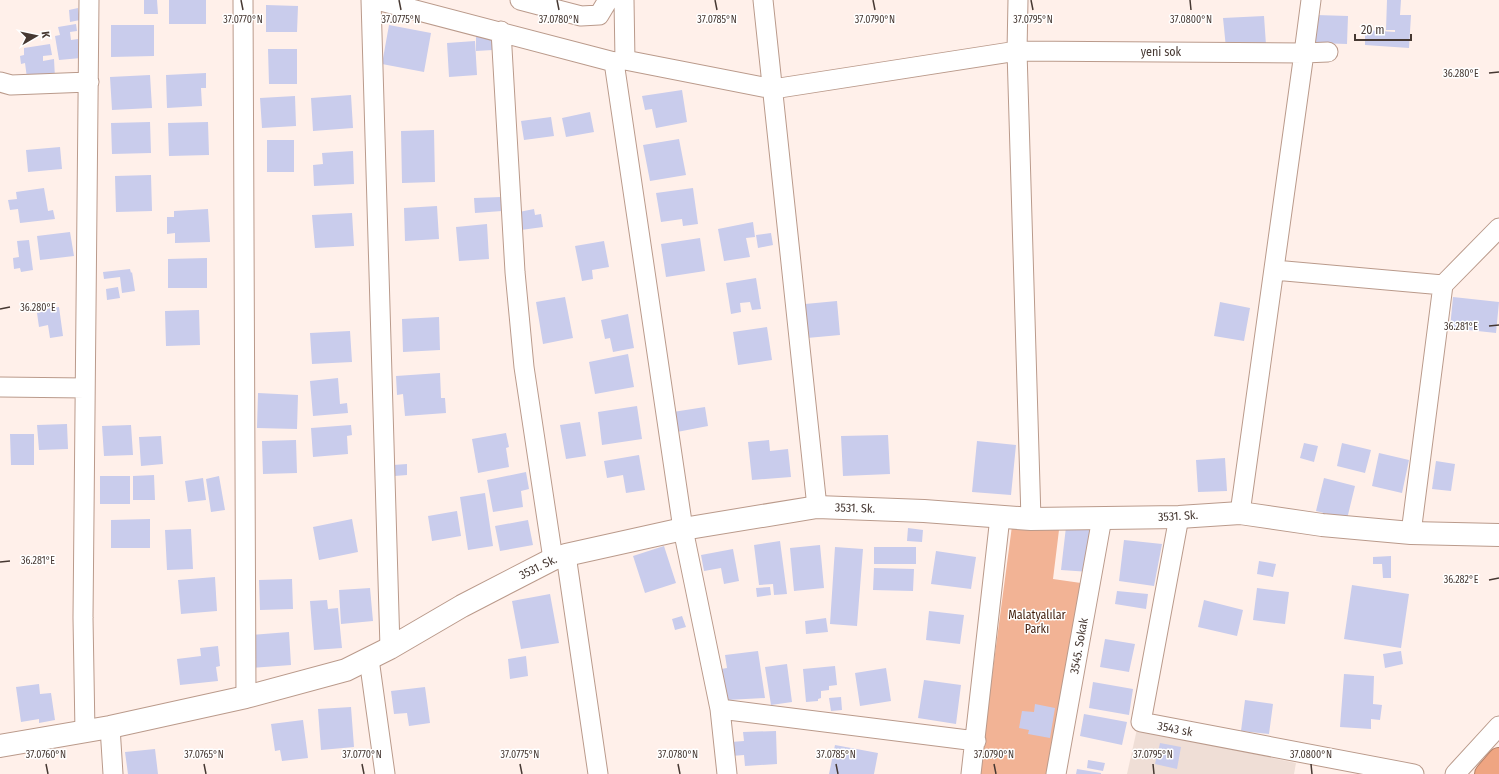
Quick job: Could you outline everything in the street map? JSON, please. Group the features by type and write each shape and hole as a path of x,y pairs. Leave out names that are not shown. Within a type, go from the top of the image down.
{"highway":[{"path":"1486,774 1499,759"}],"street":[{"path":"85,732 83,618 89,0"},
{"path":"243,0 246,697"},
{"path":"371,0 390,648"},
{"name":"yeni sok","path":"377,0 620,61 773,88 1017,51 1328,52"},
{"path":"520,0 581,16 599,15 606,6 608,0"},
{"path":"624,0 620,61 683,529 720,709 727,774"},
{"path":"763,0 817,507"},
{"path":"1018,0 1017,51 1031,519"},
{"path":"1240,513 1311,0"},
{"path":"501,31 516,279 524,367 598,774"},
{"path":"0,82 11,85 89,82"},
{"path":"1412,533 1443,285 1499,228"},
{"path":"1274,270 1443,285"},
{"path":"0,386 85,388"},
{"name":"3531. Sk.","path":"0,746 110,728 246,697 346,670 390,648 462,606 559,557 683,529 817,507 924,511 1031,519 1180,517 1240,513 1322,525 1412,533 1499,535"},
{"path":"972,774 1000,517"},
{"name":"3543 sk","path":"1180,517 1140,722 1414,774"},
{"name":"3545. Sokak","path":"1056,774 1102,518"},
{"path":"369,659 385,774"},
{"path":"720,709 976,741"},
{"path":"1456,774 1499,726"},
{"path":"110,728 113,774"}],"shaded area":[{"path":"1137,729 1296,763 1294,774 1127,774"}],"green space":[{"name":"Malatyalılar Parkı","path":"1012,526 1059,530 1053,579 1081,583 1051,774 979,774"}],"building":[{"path":"144,0 157,0 158,14 144,14"},
{"path":"169,0 206,0 206,24 169,24"},
{"path":"1387,0 1401,0 1400,15 1411,15 1409,48 1365,45 1365,30 1395,32 1395,30 1386,30"},
{"path":"266,5 298,6 297,32 266,32"},
{"path":"78,8 80,20 70,22 69,10"},
{"path":"1316,15 1348,16 1347,44 1315,43"},
{"path":"1264,16 1266,45 1226,48 1223,18"},
{"path":"76,24 77,31 70,32 71,40 78,39 81,58 59,60 55,36 60,35 58,27"},
{"path":"111,25 154,25 154,56 111,57"},
{"path":"389,25 431,33 424,72 382,64"},
{"path":"476,36 492,36 493,50 476,51"},
{"path":"475,41 477,75 449,77 447,43"},
{"path":"50,44 52,55 43,56 43,61 54,59 55,78 53,78 53,73 27,78 25,63 21,64 20,56 24,55 24,48"},
{"path":"268,49 297,49 297,84 269,84"},
{"path":"206,73 206,88 201,88 202,106 167,108 166,75"},
{"path":"150,75 152,108 112,110 110,77"},
{"path":"682,90 687,122 656,128 652,109 645,110 642,96"},
{"path":"351,95 353,128 313,131 311,98"},
{"path":"295,96 296,126 262,128 260,98"},
{"path":"590,112 594,132 566,137 562,118"},
{"path":"551,117 554,136 524,140 521,121"},
{"path":"150,122 151,153 112,154 111,123"},
{"path":"208,122 209,155 169,156 168,123"},
{"path":"434,130 435,182 402,183 401,131"},
{"path":"679,139 686,175 650,181 643,145"},
{"path":"267,140 294,140 294,172 267,172"},
{"path":"60,147 62,169 28,172 26,150"},
{"path":"353,151 354,184 314,186 313,165 323,164 322,153"},
{"path":"151,175 152,211 116,212 115,176"},
{"path":"44,188 48,211 53,210 55,219 20,223 18,209 10,210 8,200 17,199 16,192"},
{"path":"693,188 698,224 683,226 682,219 661,222 656,193"},
{"path":"501,197 502,211 475,213 474,198"},
{"path":"437,206 439,239 405,241 404,208"},
{"path":"208,209 210,242 175,243 175,233 167,234 167,217 174,217 174,211"},
{"path":"534,209 535,215 541,214 543,227 521,230 519,212"},
{"path":"352,213 354,246 315,248 312,215"},
{"path":"753,222 755,237 746,238 750,257 724,261 718,229"},
{"path":"487,224 489,259 459,261 456,227"},
{"path":"70,232 74,256 40,260 37,236"},
{"path":"771,233 773,245 758,248 756,235"},
{"path":"700,238 705,271 666,277 661,244"},
{"path":"29,240 33,270 21,272 20,268 14,269 13,258 19,257 17,241"},
{"path":"604,241 609,267 592,270 593,279 582,281 575,246"},
{"path":"207,258 207,288 168,288 168,259"},
{"path":"130,269 131,273 132,272 135,291 122,293 120,277 104,279 103,272"},
{"path":"756,278 761,309 752,310 750,302 740,303 741,312 731,314 726,283"},
{"path":"118,287 120,298 107,300 106,289"},
{"path":"565,297 573,338 543,344 536,302"},
{"path":"1453,297 1499,302 1496,333 1450,328"},
{"path":"837,301 840,335 807,338 805,304"},
{"path":"1220,302 1250,308 1244,341 1214,336"},
{"path":"59,307 63,336 50,338 48,325 39,327 37,313 46,311 46,309"},
{"path":"199,310 200,345 166,346 165,311"},
{"path":"628,314 634,348 613,352 610,338 605,339 601,320"},
{"path":"439,317 440,350 403,352 402,319"},
{"path":"767,327 772,360 738,365 733,332"},
{"path":"350,331 352,362 312,364 310,333"},
{"path":"628,354 634,387 595,394 589,362"},
{"path":"440,373 441,398 445,398 446,413 405,416 403,394 397,395 396,376"},
{"path":"338,378 340,404 347,403 348,413 313,416 310,381"},
{"path":"258,393 298,395 297,429 257,428"},
{"path":"637,406 642,439 602,445 598,412"},
{"path":"705,407 708,426 677,432 673,412"},
{"path":"580,422 586,456 566,459 560,425"},
{"path":"67,424 68,449 39,450 37,425"},
{"path":"131,425 133,455 104,456 102,426"},
{"path":"351,425 352,435 347,436 348,454 313,457 311,428"},
{"path":"506,433 509,447 506,448 509,467 478,473 472,439"},
{"path":"10,434 34,434 34,465 11,465"},
{"path":"888,435 890,474 843,476 841,436"},
{"path":"161,436 163,464 141,466 139,437"},
{"path":"296,440 297,473 263,474 262,441"},
{"path":"769,440 770,451 788,449 791,477 752,480 748,442"},
{"path":"977,441 1016,445 1011,495 972,492"},
{"path":"1304,443 1318,446 1314,462 1300,458"},
{"path":"1342,443 1371,450 1365,473 1337,466"},
{"path":"1379,453 1409,460 1402,493 1372,486"},
{"path":"639,455 645,490 626,493 623,475 607,478 604,461"},
{"path":"1225,458 1227,491 1198,492 1196,460"},
{"path":"1436,461 1455,464 1451,491 1432,489"},
{"path":"407,464 407,475 394,476 393,465"},
{"path":"526,472 529,489 521,491 523,507 493,512 487,480"},
{"path":"154,475 155,500 133,500 133,476"},
{"path":"100,476 130,476 130,504 100,504"},
{"path":"219,476 225,510 211,512 206,479"},
{"path":"203,478 206,500 188,502 185,481"},
{"path":"1324,478 1355,486 1347,519 1316,511"},
{"path":"485,493 493,546 468,550 460,497"},
{"path":"457,511 461,536 432,541 428,516"},
{"path":"150,519 150,548 111,548 111,520"},
{"path":"352,519 358,552 319,560 313,527"},
{"path":"528,520 533,545 500,551 495,526"},
{"path":"1066,527 1094,529 1090,572 1061,570"},
{"path":"908,528 923,530 922,542 907,541"},
{"path":"191,529 193,569 167,570 165,530"},
{"path":"1124,540 1162,544 1154,586 1119,581"},
{"path":"780,541 787,594 774,595 773,584 759,585 754,545"},
{"path":"820,545 824,588 794,591 790,548"},
{"path":"664,546 676,583 645,593 633,556"},
{"path":"835,547 863,549 857,626 830,624"},
{"path":"874,547 916,547 916,564 874,564"},
{"path":"733,549 739,581 724,584 721,568 704,571 701,555"},
{"path":"936,551 976,557 971,589 931,584"},
{"path":"1391,556 1391,578 1383,578 1382,564 1373,564 1373,557"},
{"path":"1259,561 1276,564 1273,577 1257,574"},
{"path":"874,568 914,569 913,591 873,590"},
{"path":"215,577 217,611 181,614 178,580"},
{"path":"292,579 293,609 260,610 259,580"},
{"path":"1352,585 1409,594 1401,648 1344,639"},
{"path":"770,587 771,595 757,597 756,588"},
{"path":"370,588 373,621 341,624 339,590"},
{"path":"1257,588 1289,592 1285,624 1253,620"},
{"path":"1117,591 1148,594 1146,609 1115,604"},
{"path":"550,594 559,643 521,649 512,601"},
{"path":"327,600 328,609 338,608 342,648 314,650 310,601"},
{"path":"1204,600 1243,610 1237,636 1198,627"},
{"path":"929,611 964,615 960,644 926,640"},
{"path":"682,616 686,627 675,630 672,619"},
{"path":"826,618 828,632 806,634 805,621"},
{"path":"289,632 291,665 251,668 249,635"},
{"path":"1105,639 1135,644 1129,672 1100,667"},
{"path":"218,646 220,666 216,667 218,681 180,685 177,659 201,656 200,648"},
{"path":"758,651 765,698 727,700 721,669 727,668 725,655"},
{"path":"1401,651 1403,664 1385,668 1383,654"},
{"path":"526,656 528,676 510,679 508,659"},
{"path":"787,664 792,702 771,705 765,667"},
{"path":"835,666 837,685 829,686 829,690 821,691 821,698 818,699 818,701 806,702 803,669"},
{"path":"886,668 891,701 860,706 855,673"},
{"path":"1344,674 1374,676 1373,704 1382,705 1380,720 1371,719 1371,729 1340,727"},
{"path":"924,680 961,685 956,724 918,718"},
{"path":"1093,682 1133,689 1129,715 1089,708"},
{"path":"39,684 40,694 51,693 55,720 39,723 39,719 21,722 16,687"},
{"path":"425,687 430,723 409,726 407,713 394,714 391,691"},
{"path":"841,697 842,710 831,711 829,698"},
{"path":"1245,700 1273,704 1269,734 1241,731"},
{"path":"1035,704 1055,708 1050,738 1028,734 1029,730 1019,728 1022,711 1034,712"},
{"path":"351,707 354,747 321,750 318,709"},
{"path":"1084,714 1127,722 1122,745 1080,736"},
{"path":"303,720 308,758 282,761 280,750 275,751 271,724"},
{"path":"776,731 777,764 745,766 744,755 731,756 731,742 744,741 743,732"},
{"path":"1160,743 1181,747 1177,769 1155,764"},
{"path":"835,745 878,753 874,774 829,774"},
{"path":"155,749 158,774 128,774 125,752"},
{"path":"1088,760 1105,763 1103,771 1087,768"},
{"path":"1077,769 1101,773 1101,774 1076,774"}]}
